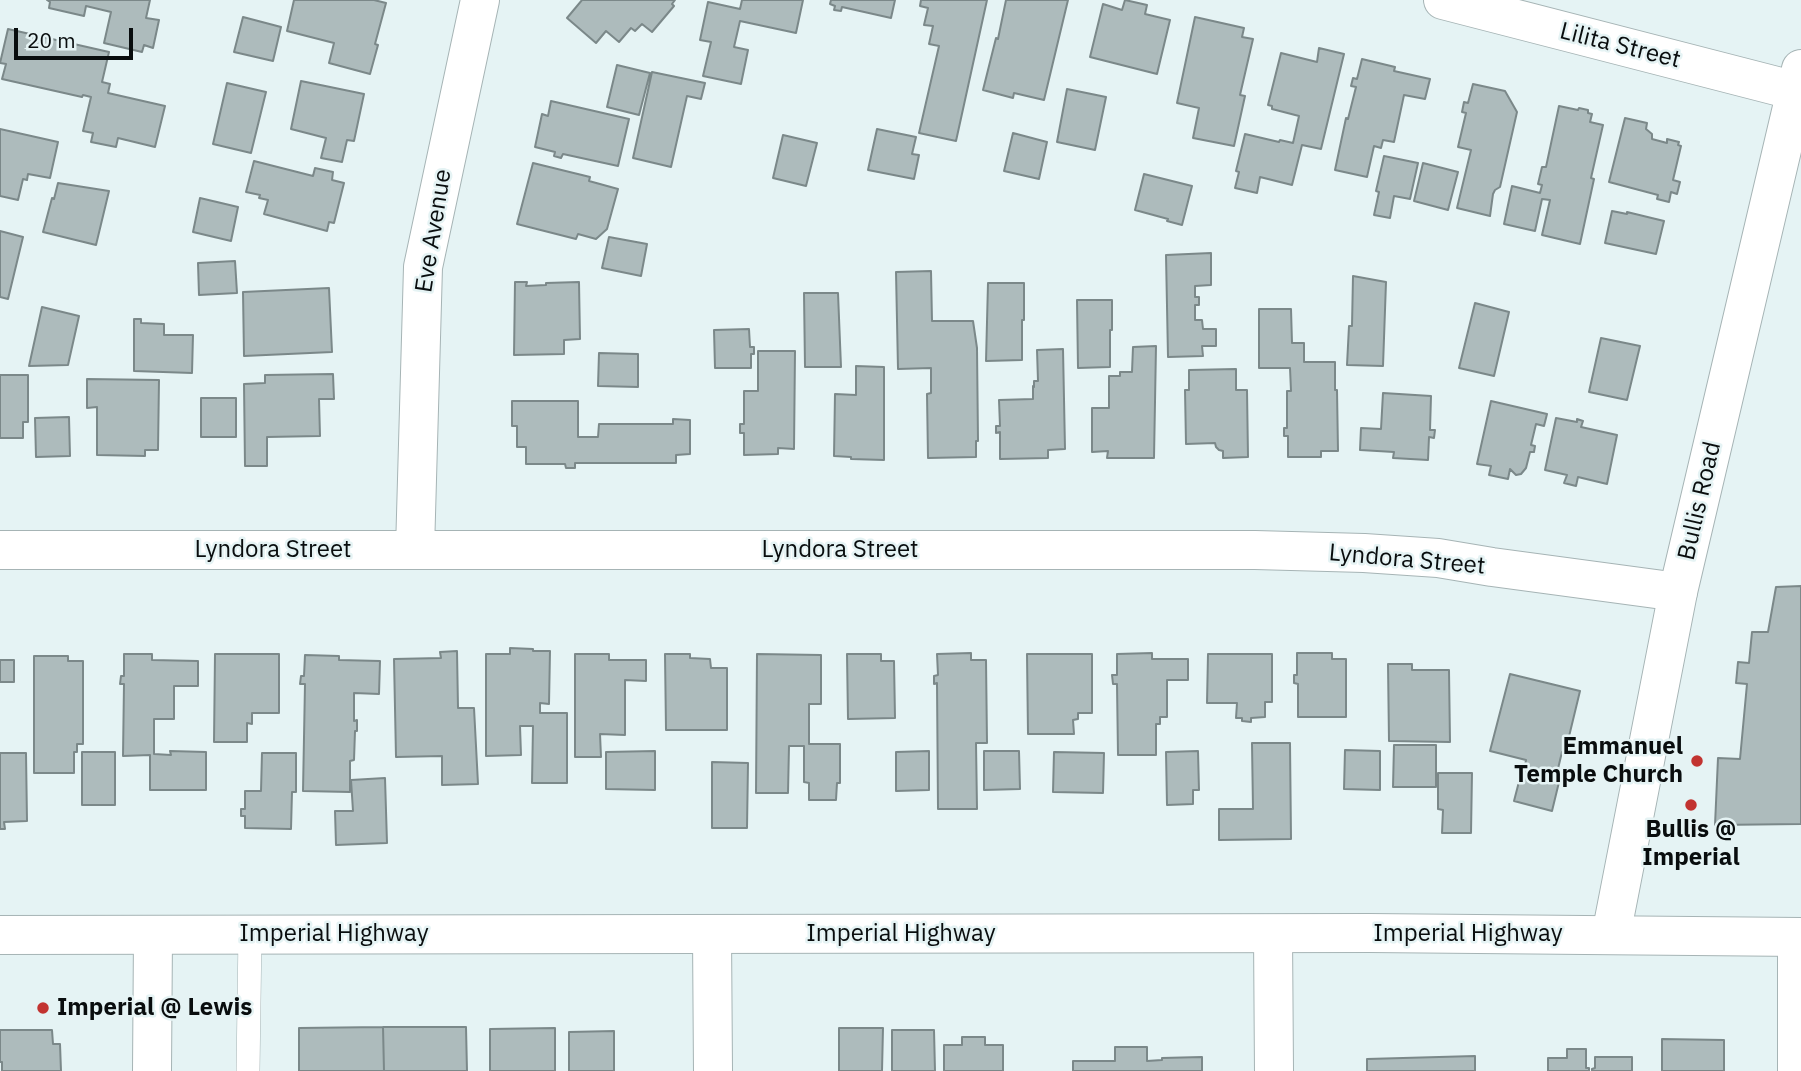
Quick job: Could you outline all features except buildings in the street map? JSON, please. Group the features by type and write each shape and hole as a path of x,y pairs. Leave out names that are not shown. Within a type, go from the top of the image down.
{"street":[{"name":"Eve Avenue","path":"415,550 423,267 480,0"},
{"name":"Lilita Street","path":"1443,0 1799,80"},
{"name":"Bullis Road","path":"1611,935 1678,592 1799,80"},
{"name":"Lyndora Street","path":"0,550 1255,550 1438,558 1492,568 1678,592"},
{"name":"Imperial Highway","path":"0,935 1368,933 1799,937"},
{"path":"712,934 713,1071"},
{"path":"1273,934 1274,1071"},
{"path":"152,1071 153,935"},
{"path":"1797,1071 1799,937"}],"lane":[{"path":"248,1071 250,934"}],"place":[{"name":"Emmanuel Temple Church","path":"1697,761"},
{"name":"Bullis @ Imperial","path":"1691,805"},
{"name":"Imperial @ Lewis","path":"43,1008"}]}
